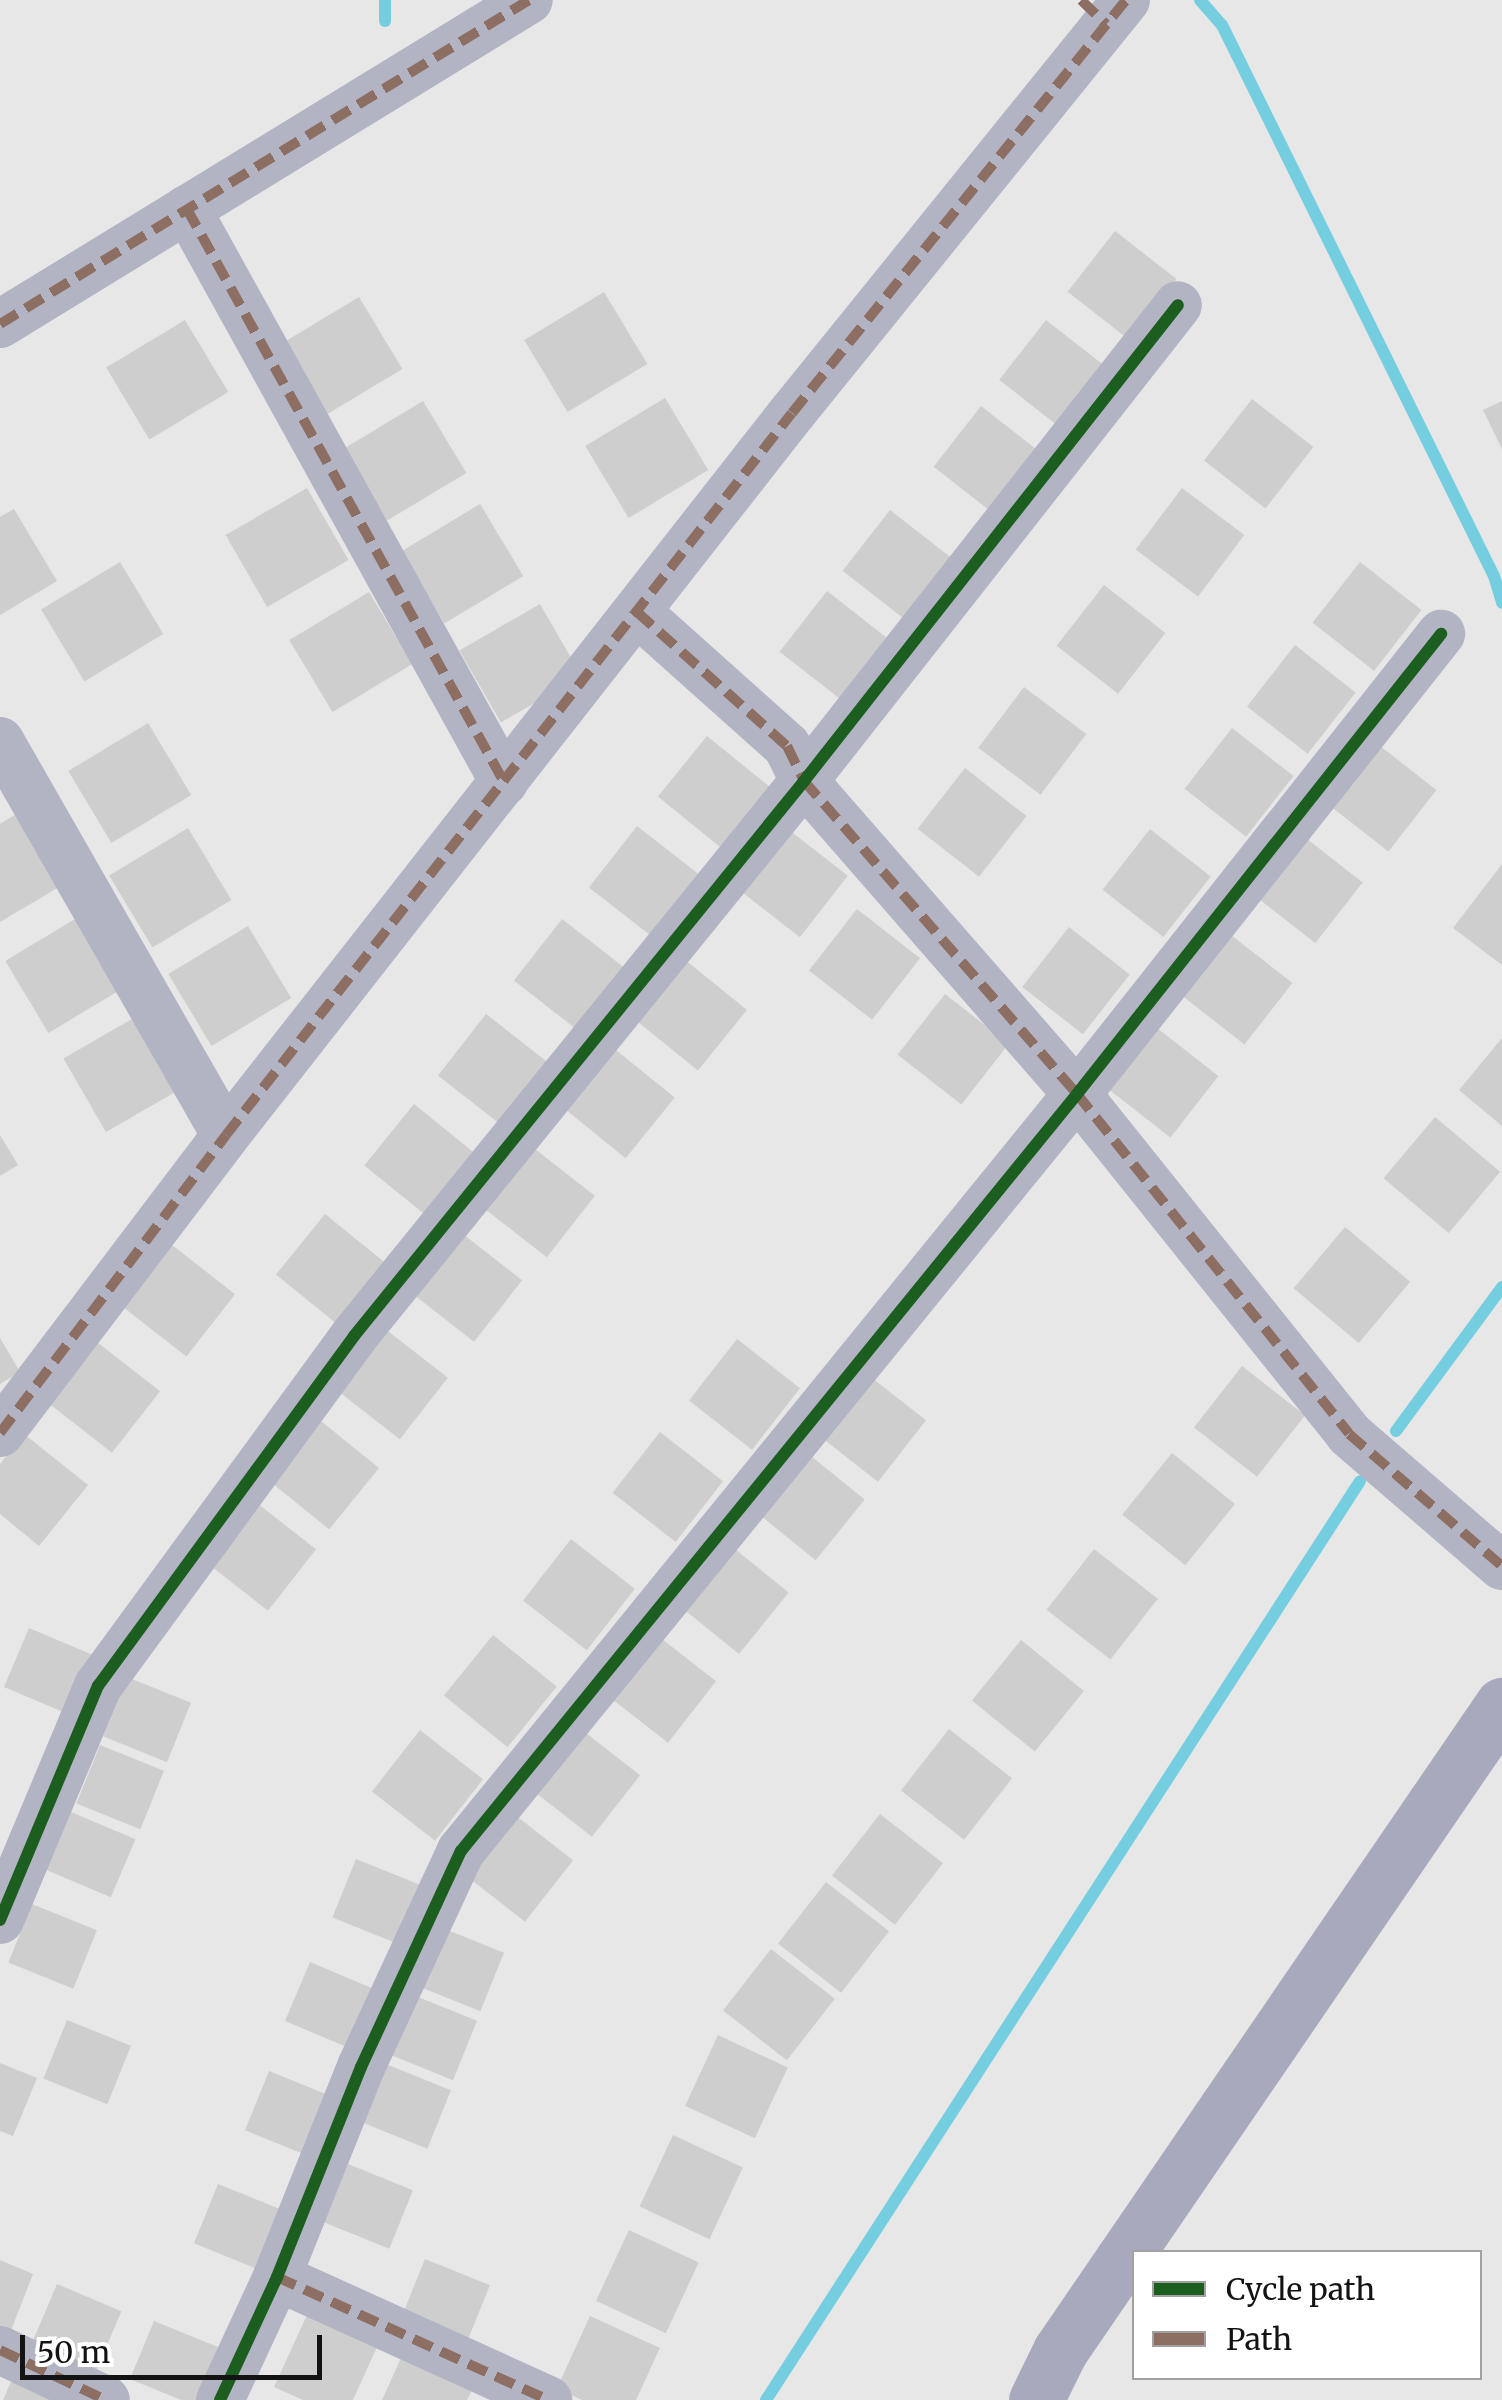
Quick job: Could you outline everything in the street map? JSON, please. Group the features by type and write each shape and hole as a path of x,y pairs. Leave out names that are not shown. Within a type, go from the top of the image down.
{"main road":[{"path":"1036,2400 1060,2351 1502,1704"}],"street":[{"path":"0,324 529,0"},
{"path":"0,1433 226,1135 1104,8"},
{"path":"187,209 504,782"},
{"path":"0,1920 98,1686 354,1336 804,781 1178,305"},
{"path":"637,612 787,746 804,781 1077,1094 1349,1434 1502,1566"},
{"path":"220,2400 276,2277 361,2067 461,1851 1077,1094 1441,634"},
{"path":"0,741 226,1135"},
{"path":"276,2277 548,2400"},
{"path":"0,2350 106,2400"}],"building":[{"path":"1115,231 1176,279 1129,340 1068,292"},
{"path":"604,292 647,364 568,412 524,340"},
{"path":"359,297 402,369 323,416 280,344"},
{"path":"185,320 228,392 149,439 106,367"},
{"path":"1046,320 1107,368 1061,428 999,380"},
{"path":"665,398 708,470 629,518 585,446"},
{"path":"1252,399 1313,447 1265,508 1204,460"},
{"path":"423,401 466,473 387,521 343,449"},
{"path":"1502,401 1502,449 1483,410"},
{"path":"981,406 1042,453 994,514 934,467"},
{"path":"307,488 349,560 267,607 226,535"},
{"path":"1182,488 1244,535 1198,596 1136,549"},
{"path":"480,504 523,576 444,623 401,551"},
{"path":"14,509 57,581 0,615 0,517"},
{"path":"890,510 951,558 904,619 843,571"},
{"path":"120,562 163,634 84,681 41,609"},
{"path":"1360,562 1421,610 1374,671 1313,623"},
{"path":"1104,585 1165,633 1118,694 1057,646"},
{"path":"827,591 888,638 840,699 780,652"},
{"path":"369,592 412,664 333,712 289,640"},
{"path":"540,604 582,676 501,722 459,650"},
{"path":"1295,645 1356,692 1308,754 1247,706"},
{"path":"1024,687 1086,734 1041,795 978,748"},
{"path":"148,723 191,795 112,843 68,771"},
{"path":"1232,728 1293,776 1246,837 1185,789"},
{"path":"707,736 771,788 722,848 658,797"},
{"path":"1375,742 1436,790 1388,851 1327,803"},
{"path":"965,768 1026,816 979,877 918,829"},
{"path":"23,810 66,883 0,922 0,824"},
{"path":"637,826 701,876 653,937 589,887"},
{"path":"784,826 848,876 800,937 736,887"},
{"path":"188,828 231,900 152,947 109,875"},
{"path":"1150,829 1211,876 1163,937 1103,890"},
{"path":"1302,835 1363,882 1315,943 1255,896"},
{"path":"1502,864 1502,965 1453,928"},
{"path":"857,909 920,958 872,1020 809,970"},
{"path":"85,913 128,985 49,1033 5,961"},
{"path":"562,919 625,968 577,1030 514,980"},
{"path":"248,926 291,998 212,1046 168,974"},
{"path":"1069,927 1130,974 1083,1034 1022,987"},
{"path":"1231,935 1292,983 1244,1044 1183,996"},
{"path":"684,959 747,1010 698,1071 635,1020"},
{"path":"945,994 1009,1044 961,1105 898,1055"},
{"path":"144,1012 186,1086 106,1132 63,1058"},
{"path":"486,1014 549,1063 501,1125 438,1075"},
{"path":"1157,1028 1218,1076 1170,1137 1109,1089"},
{"path":"1502,1038 1502,1126 1459,1090"},
{"path":"611,1046 675,1098 626,1158 562,1107"},
{"path":"414,1104 477,1155 427,1216 364,1165"},
{"path":"1435,1117 1500,1172 1449,1233 1384,1178"},
{"path":"0,1135 18,1165 0,1176"},
{"path":"531,1146 595,1196 547,1257 483,1207"},
{"path":"325,1214 388,1265 339,1326 276,1275"},
{"path":"1345,1227 1410,1282 1359,1343 1294,1288"},
{"path":"459,1231 522,1280 474,1342 411,1292"},
{"path":"172,1245 235,1294 186,1357 123,1307"},
{"path":"384,1328 448,1378 400,1439 336,1389"},
{"path":"0,1338 20,1372 0,1384"},
{"path":"737,1339 800,1388 752,1450 689,1400"},
{"path":"97,1342 160,1391 112,1453 49,1403"},
{"path":"1242,1366 1305,1415 1257,1477 1194,1427"},
{"path":"863,1371 926,1420 878,1482 815,1432"},
{"path":"316,1417 379,1468 329,1529 266,1478"},
{"path":"660,1432 723,1481 676,1542 613,1493"},
{"path":"24,1434 88,1485 39,1546 0,1514 0,1464"},
{"path":"801,1448 865,1500 816,1560 752,1509"},
{"path":"1172,1453 1235,1504 1185,1565 1122,1514"},
{"path":"253,1500 316,1549 268,1611 205,1561"},
{"path":"571,1539 635,1589 587,1650 523,1600"},
{"path":"725,1541 789,1593 739,1654 675,1602"},
{"path":"1094,1549 1158,1599 1110,1660 1047,1610"},
{"path":"29,1628 93,1655 68,1714 4,1687"},
{"path":"653,1632 716,1681 668,1743 605,1693"},
{"path":"493,1635 557,1687 508,1747 444,1696"},
{"path":"1021,1640 1084,1691 1035,1752 972,1701"},
{"path":"127,1677 191,1703 167,1762 103,1736"},
{"path":"577,1726 640,1775 592,1837 529,1787"},
{"path":"949,1729 1012,1778 964,1840 901,1790"},
{"path":"420,1730 483,1779 435,1841 372,1791"},
{"path":"100,1745 164,1771 140,1829 76,1803"},
{"path":"510,1811 573,1860 525,1922 462,1872"},
{"path":"71,1812 135,1839 111,1897 46,1870"},
{"path":"880,1814 943,1863 895,1925 832,1875"},
{"path":"356,1859 420,1885 396,1943 332,1917"},
{"path":"826,1882 889,1931 841,1993 778,1943"},
{"path":"32,1904 97,1930 73,1989 8,1962"},
{"path":"440,1927 504,1953 480,2011 416,1985"},
{"path":"771,1949 835,1999 787,2060 723,2010"},
{"path":"310,1962 374,1989 349,2048 285,2021"},
{"path":"413,1995 477,2021 453,2080 389,2054"},
{"path":"67,2020 131,2046 107,2104 43,2078"},
{"path":"718,2035 788,2068 755,2138 685,2106"},
{"path":"0,2063 37,2078 13,2136 0,2131"},
{"path":"386,2064 451,2090 427,2149 362,2122"},
{"path":"269,2071 334,2097 310,2157 245,2130"},
{"path":"673,2135 743,2168 709,2239 640,2207"},
{"path":"348,2164 413,2190 389,2249 324,2222"},
{"path":"218,2184 283,2210 259,2270 194,2243"},
{"path":"629,2230 699,2263 666,2333 596,2301"},
{"path":"425,2259 490,2285 466,2345 401,2318"},
{"path":"0,2260 33,2274 10,2333 0,2329"},
{"path":"57,2284 121,2311 97,2369 32,2342"},
{"path":"307,2315 377,2347 353,2400 303,2400 274,2387"},
{"path":"590,2316 660,2348 636,2400 582,2400 557,2388"},
{"path":"154,2321 218,2347 197,2400 181,2400 130,2379"},
{"path":"401,2358 472,2390 467,2400 382,2400"},
{"path":"15,2373 74,2400 3,2400"}],"waterway":[{"path":"385,0 385,21"},
{"path":"1200,0 1222,25 1494,576 1502,603"},
{"path":"1396,1431 1502,1287"},
{"path":"766,2400 1360,1481"}],"marked path":[{"path":"0,324 529,0"},
{"path":"1081,0 1106,24"},
{"path":"0,1433 226,1135 792,413 1126,0"},
{"path":"187,209 504,782"},
{"path":"637,612 787,746 804,781 1077,1094 1349,1434 1502,1566"},
{"path":"277,2277 548,2400"},
{"path":"0,2350 106,2400"}],"cycle path":[{"path":"0,1920 98,1686 354,1336 804,781 1178,305"},
{"path":"220,2400 277,2277 361,2067 461,1851 1077,1094 1441,634"}]}
